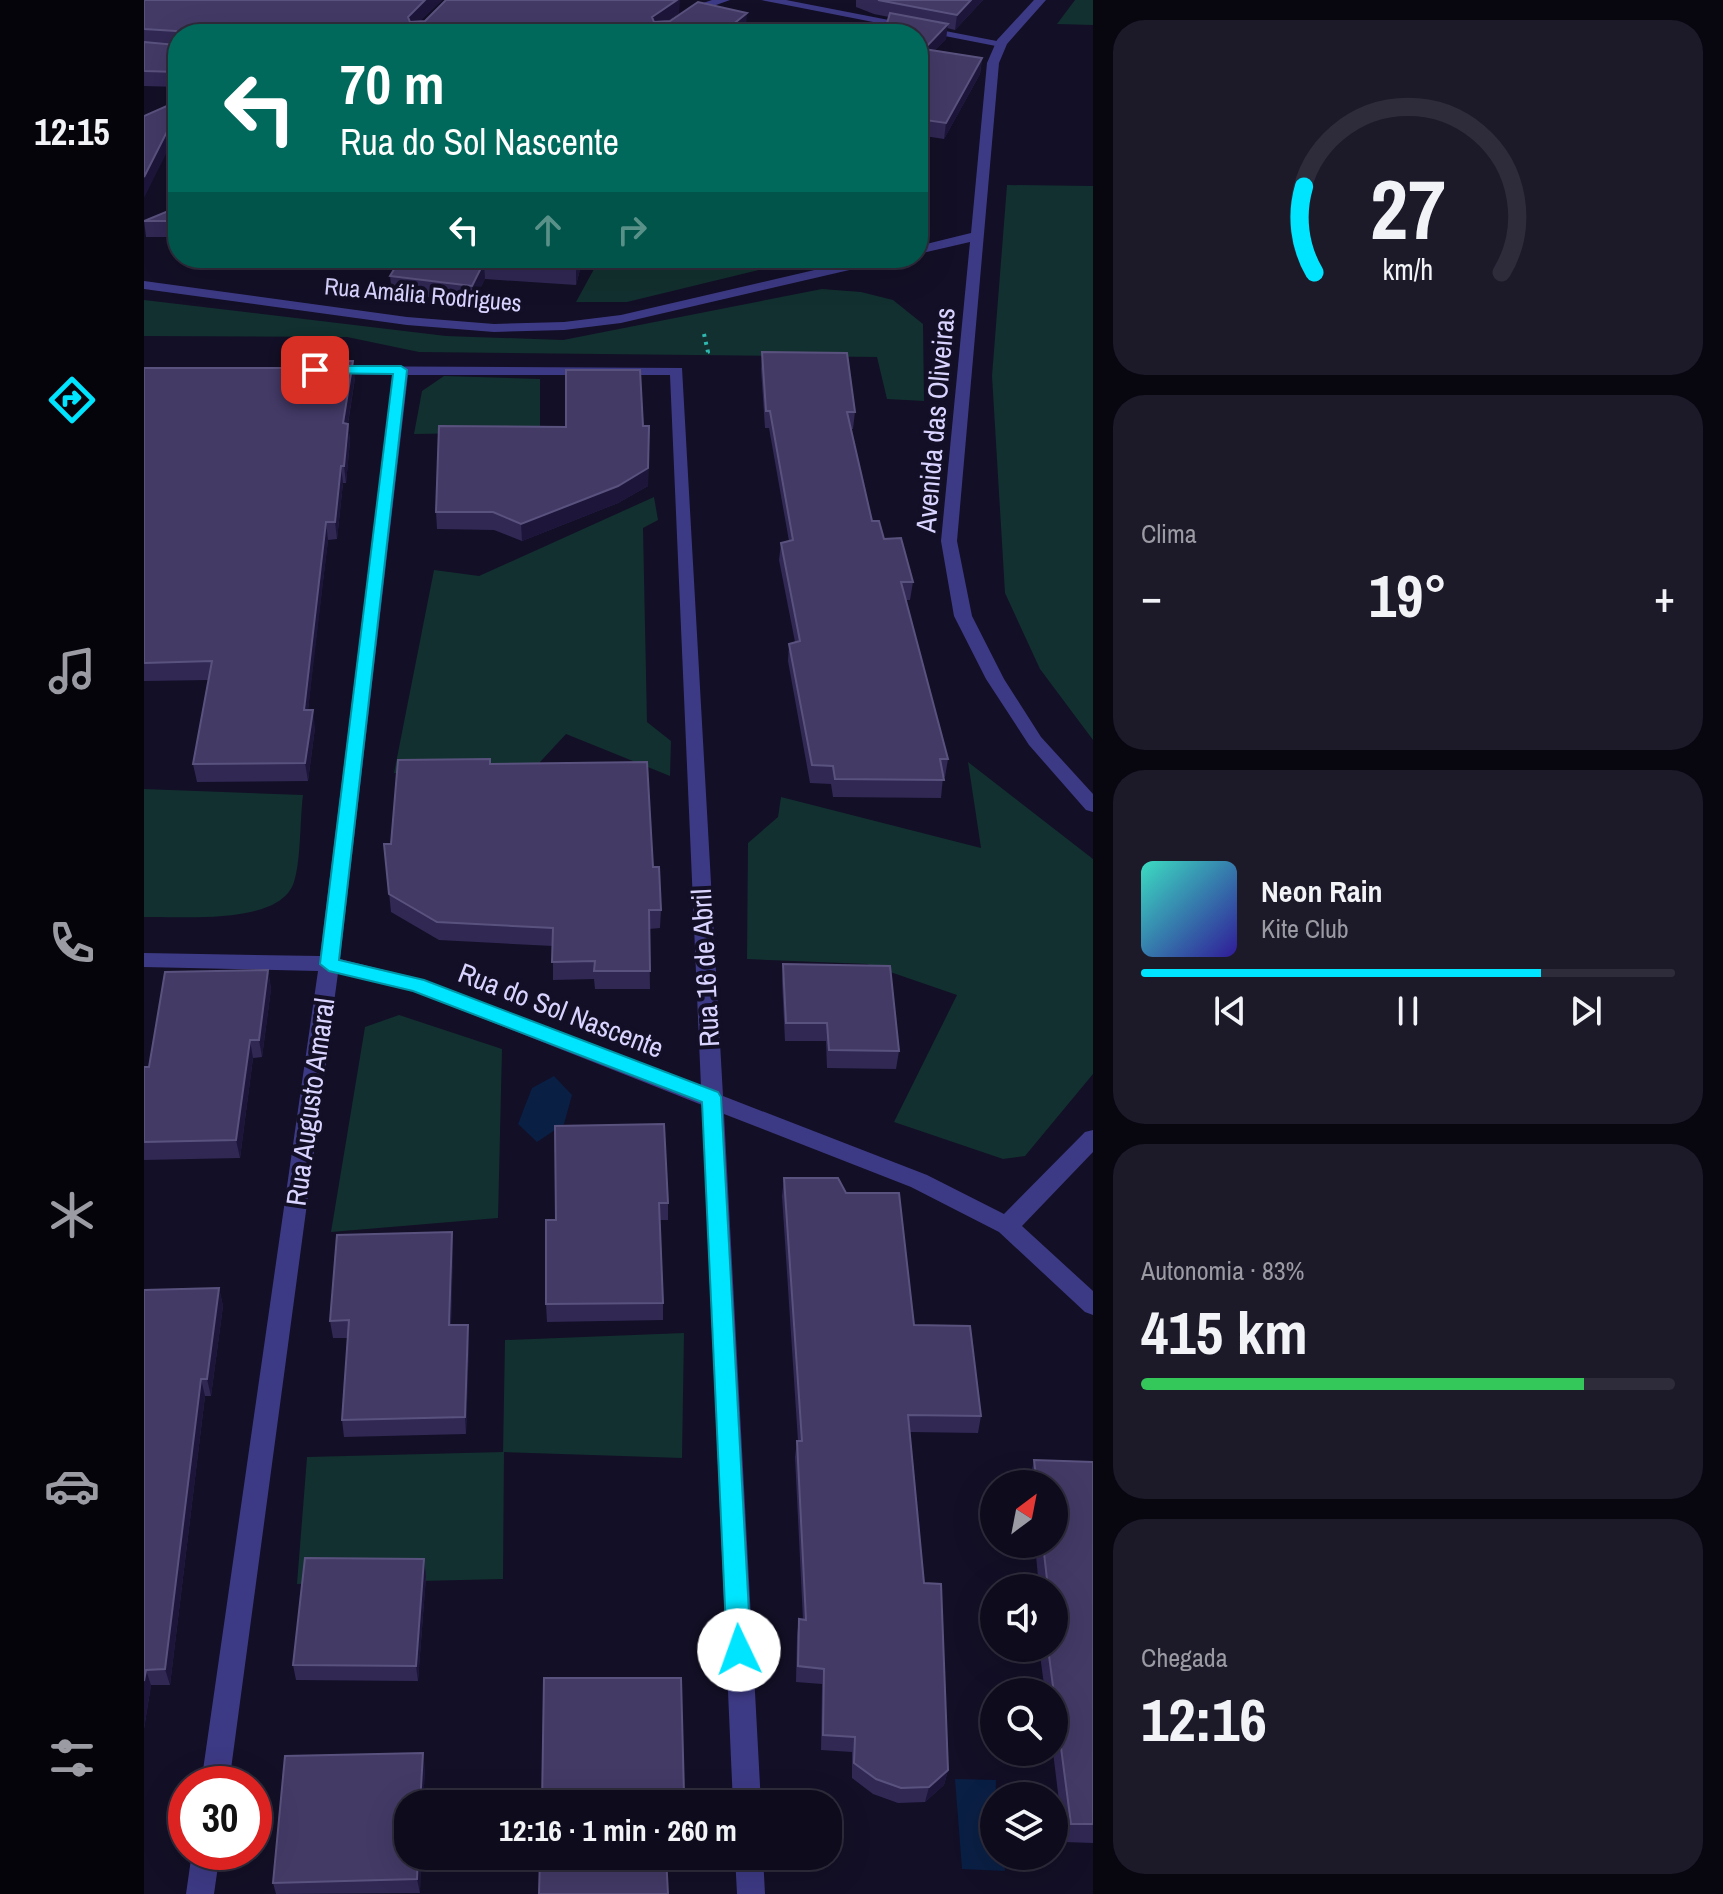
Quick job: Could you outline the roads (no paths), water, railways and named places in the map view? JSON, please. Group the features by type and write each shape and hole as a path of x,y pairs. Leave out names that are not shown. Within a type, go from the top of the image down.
{"street":[{"path":"675,24 701,7 724,0"},
{"path":"767,0 898,24"},
{"path":"928,248 977,236 993,63 1001,43 1040,0"},
{"path":"928,30 1001,43"},
{"name":"Avenida das Oliveiras","path":"977,236 949,541 963,616 995,679 1035,741 1093,806"},
{"name":"Rua Amália Rodrigues","path":"144,285 407,321 494,328 606,321 841,268"},
{"path":"295,370 401,370"},
{"name":"Rua 16 de Abril","path":"401,370 677,371 746,1790"},
{"name":"Rua Augusto Amaral","path":"218,1766 329,964 401,370"},
{"name":"Rua do Sol Nascente","path":"144,960 329,964 417,985 712,1097 919,1181 1007,1226 1093,1305"},
{"path":"1007,1226 1093,1138"},
{"path":"200,1894 203,1870"},
{"path":"750,1870 751,1894"}],"water":[{"path":"554,1076 572,1095 564,1124 537,1142 518,1124 532,1088"},
{"path":"955,1779 996,1780 980,1782 980,1870 962,1869"}]}
